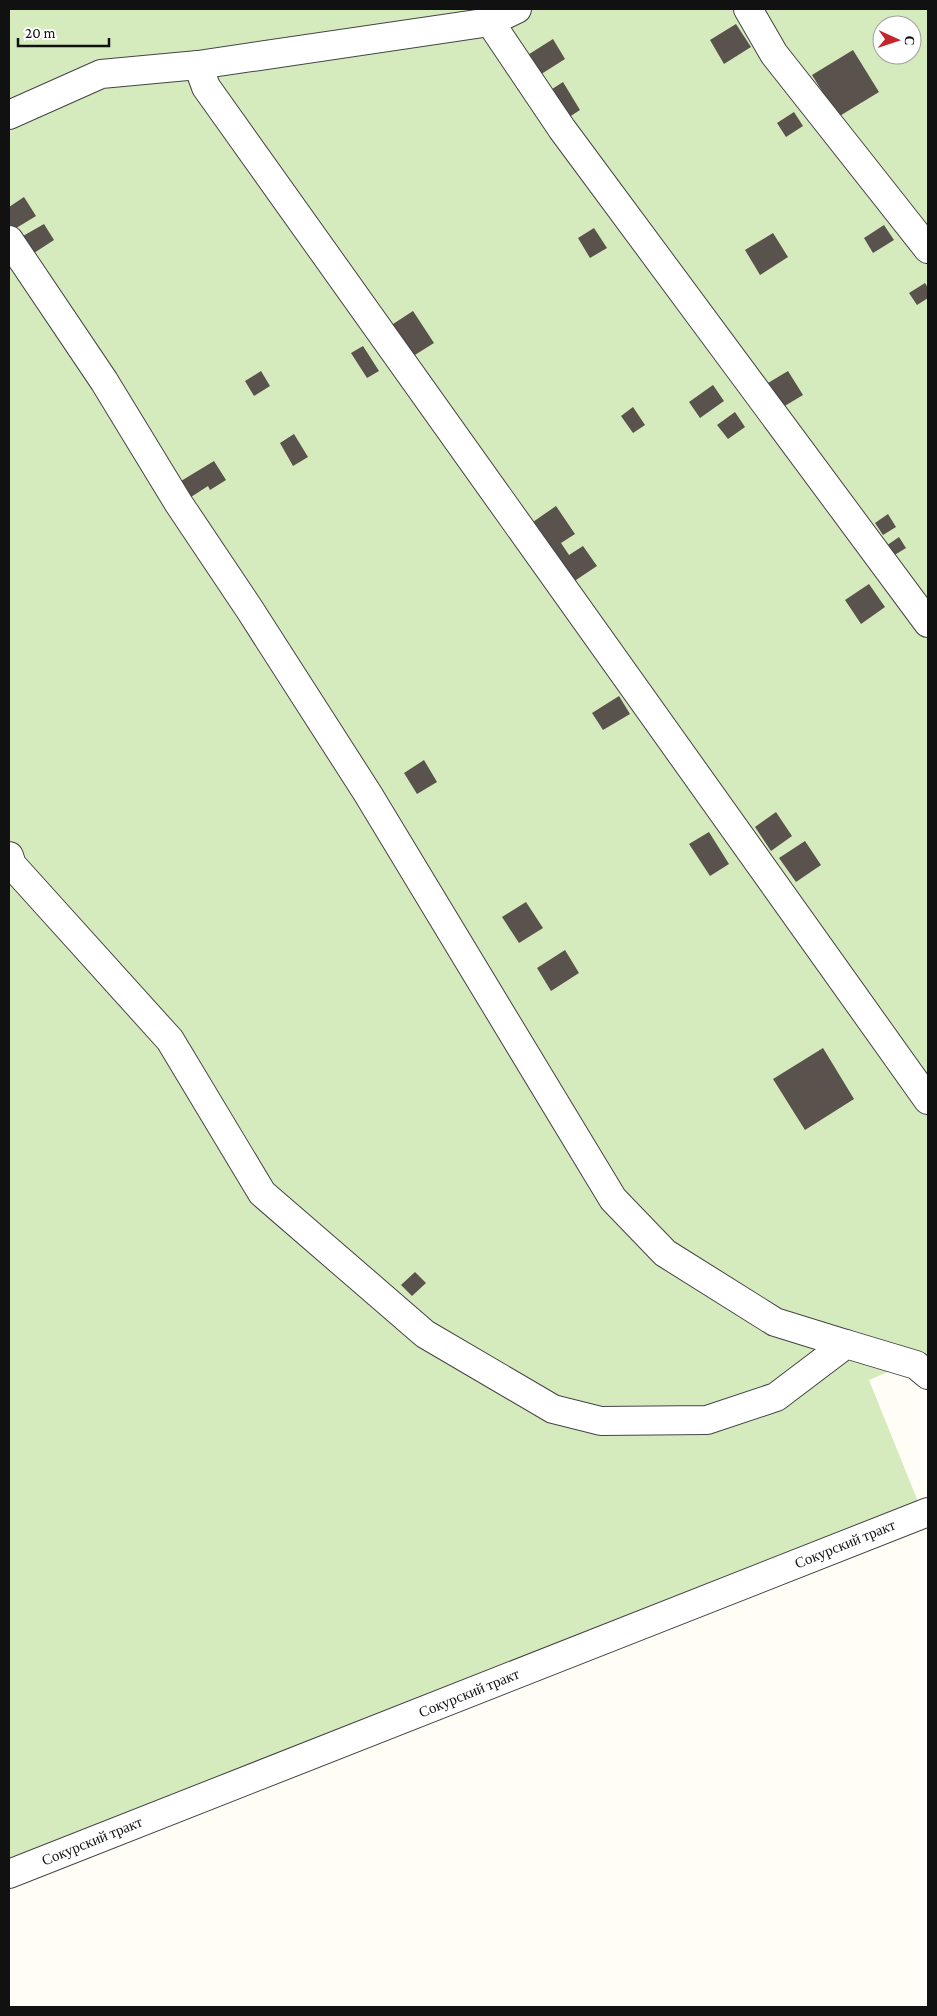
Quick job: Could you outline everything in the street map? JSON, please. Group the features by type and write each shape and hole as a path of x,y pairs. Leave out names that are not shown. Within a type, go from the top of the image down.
{"street":[{"path":"9,115 101,74 198,65 490,22 518,9"},
{"path":"748,9 774,54 928,249"},
{"path":"490,22 562,129 928,623"},
{"path":"198,65 206,87 928,1100"},
{"path":"9,240 104,381 179,504 250,610 368,794 614,1198 665,1254 775,1322 916,1365 928,1374"},
{"path":"9,856 12,865 170,1040 262,1193 425,1334 553,1409 601,1421 706,1420 776,1397 846,1344"},
{"name":"Сокурский тракт","path":"9,1874 928,1512"}],"green space":[{"path":"9,9 928,9 928,1355 869,1380 923,1514 9,1874"}],"building":[{"path":"736,24 751,47 724,64 710,40"},
{"path":"553,39 565,59 535,78 523,58"},
{"path":"853,50 879,92 838,117 812,75"},
{"path":"563,82 580,110 563,121 546,93"},
{"path":"794,112 803,126 786,137 777,123"},
{"path":"24,197 36,216 13,230 9,223 9,207"},
{"path":"44,224 54,240 34,253 23,236"},
{"path":"884,225 894,240 873,253 864,238"},
{"path":"594,228 607,248 590,258 578,238"},
{"path":"773,233 788,257 760,275 745,250"},
{"path":"925,283 928,288 928,298 917,305 909,293"},
{"path":"413,311 434,343 410,358 390,326"},
{"path":"363,346 379,371 367,378 351,353"},
{"path":"261,371 270,386 254,396 245,381"},
{"path":"788,371 803,395 783,407 768,383"},
{"path":"713,385 724,401 700,418 689,402"},
{"path":"633,407 645,425 633,433 621,416"},
{"path":"735,412 745,427 728,439 717,425"},
{"path":"294,434 308,457 293,466 280,443"},
{"path":"214,461 226,480 210,490 208,486 191,497 181,481"},
{"path":"556,506 575,534 561,543 569,555 583,546 597,566 570,584 530,524"},
{"path":"888,514 896,527 883,535 875,523"},
{"path":"899,537 906,548 893,556 886,546"},
{"path":"869,584 885,607 861,624 845,600"},
{"path":"619,696 630,714 603,730 592,713"},
{"path":"424,760 437,782 417,794 404,773"},
{"path":"776,812 792,836 771,851 755,827"},
{"path":"709,832 729,864 710,876 689,844"},
{"path":"805,841 821,865 796,882 779,858"},
{"path":"526,902 543,928 519,943 502,917"},
{"path":"565,950 579,973 551,991 537,968"},
{"path":"823,1048 854,1099 805,1130 773,1079"},
{"path":"415,1272 426,1283 412,1296 401,1285"}]}
